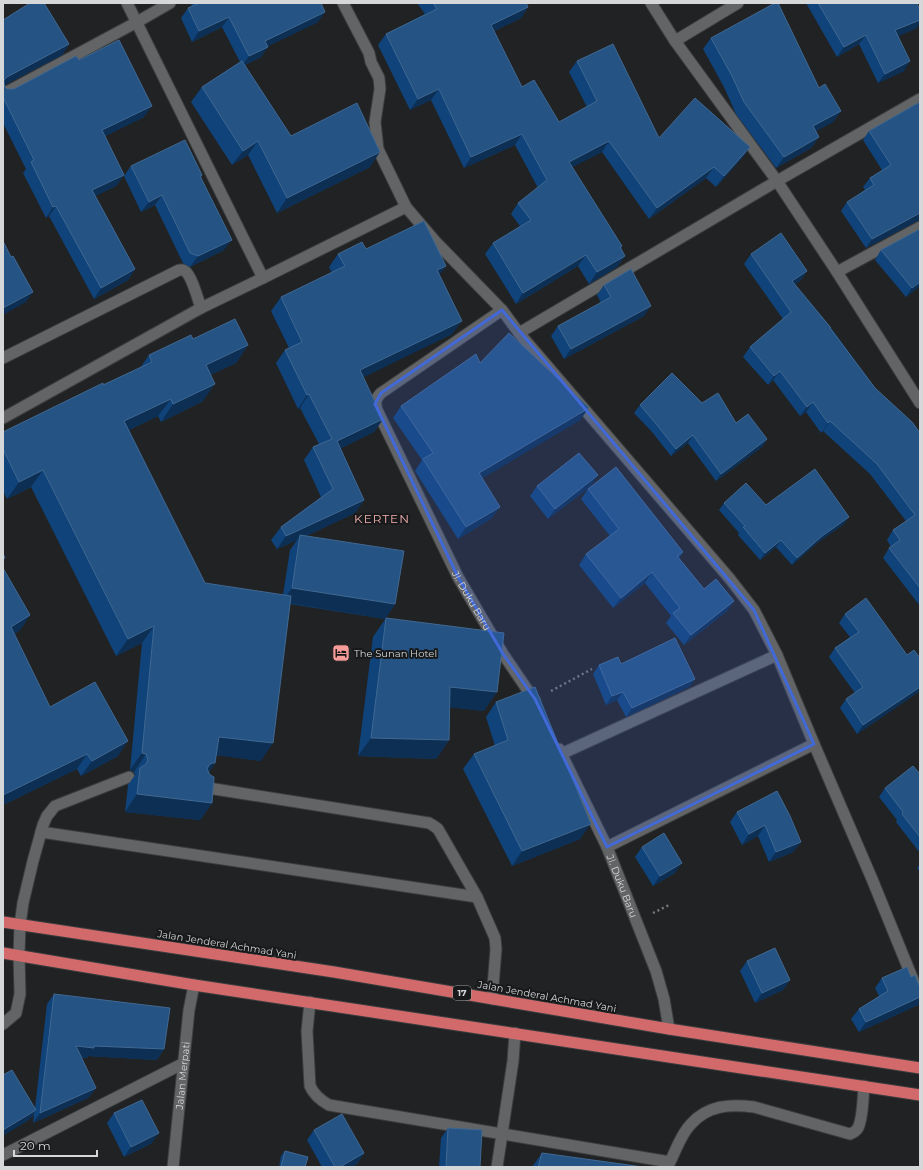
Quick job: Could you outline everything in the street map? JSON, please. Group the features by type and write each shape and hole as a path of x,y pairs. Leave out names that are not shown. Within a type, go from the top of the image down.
{"highway":[{"name":"Jalan Jenderal Achmad Yani","path":"3,922 334,972 669,1029 920,1068"},
{"path":"3,953 194,985 920,1094"}],"street":[{"path":"127,3 263,278"},
{"path":"3,94 170,3"},
{"path":"343,3 379,78 380,89 375,122 378,149 406,207 435,241 502,310 519,334 730,579 754,610 776,655 872,879 920,997"},
{"path":"651,3 675,41 776,181 837,272 920,403"},
{"path":"675,41 738,3"},
{"path":"519,334 776,181 920,99"},
{"path":"3,418 201,308 406,207"},
{"path":"837,272 920,227"},
{"path":"3,358 179,270 186,272 193,285 201,308"},
{"name":"Jl. Duku Baru","path":"502,310 381,393 376,398 375,404 458,577 503,654 534,699 541,713"},
{"path":"561,754 776,655"},
{"name":"Jl. Duku Baru","path":"555,740 607,847 660,982 669,1029"},
{"path":"607,847 814,744"},
{"path":"3,1024 16,1013 20,994 20,925 23,903 41,832 47,816 55,806 129,777"},
{"path":"202,787 429,823 434,826 438,829 477,897 495,938 496,949 492,998"},
{"path":"41,832 477,897"},
{"name":"Jalan Merpati","path":"173,1167 189,1010 194,985"},
{"path":"310,1002 307,1031 310,1086 312,1092 319,1099 329,1105 669,1164 690,1124 704,1112 726,1106 740,1105 754,1107 850,1134 858,1129 862,1114 864,1086"},
{"path":"497,1167 513,1061 515,1033"},
{"path":"3,1156 184,1063"}],"path":[{"path":"534,699 592,669"}],"highlighted area":[{"path":"502,310 754,610 814,744 607,847 535,699 503,654 458,577 375,404 381,393"}],"building":[{"path":"30,3 44,3 69,44 7,77 4,80 4,83 7,89 14,89 76,56 79,60 119,40 152,106 102,130 124,175 92,190 135,269 101,288 56,206 53,207 31,162 34,160 3,97 3,20"},
{"path":"199,3 321,3 325,12 265,41 268,47 249,56 229,17 199,31 188,8"},
{"path":"433,3 526,3 528,7 491,25 522,87 534,80 559,122 597,101 577,61 613,44 659,138 695,98 750,147 724,176 714,167 657,208 609,141 569,162 622,246 620,247 625,256 597,272 586,255 523,293 493,243 531,220 518,203 547,180 522,134 471,157 439,89 418,99 386,34 437,9"},
{"path":"775,3 778,3 819,88 825,84 841,111 813,126 819,137 784,157 744,102 732,76 711,38"},
{"path":"818,3 917,3 920,11 920,20 895,30 910,61 885,74 866,35 844,47"},
{"path":"242,61 291,136 357,103 380,152 287,198 258,141 243,151 202,87"},
{"path":"920,102 920,213 872,239 847,202 874,185 870,178 891,165 869,131"},
{"path":"185,140 202,175 200,176 232,240 198,256 190,253 162,195 149,202 131,166"},
{"path":"424,221 446,266 437,270 462,321 360,370 383,419 337,441 364,500 286,536 281,527 333,489 313,447 332,439 309,394 307,395 285,350 302,342 281,297 345,266 338,254 362,242 366,249"},
{"path":"920,229 920,282 912,288 881,250"},
{"path":"781,233 807,271 792,281 831,328 875,388 912,422 920,433 920,588 889,548 900,540 893,530 915,515 877,464 830,421 828,423 813,402 807,407 780,371 774,376 750,347 791,312 751,254"},
{"path":"3,241 11,257 13,256 33,292 3,308"},
{"path":"631,269 651,306 571,349 558,326 611,297 604,285"},
{"path":"235,319 248,345 206,365 215,384 173,404 171,399 124,421 205,583 291,596 273,743 219,737 215,763 209,765 207,769 210,775 214,777 212,803 137,794 140,768 146,764 148,760 146,754 142,753 154,626 128,639 43,470 19,482 3,449 3,432 103,383 103,385 152,362 149,355 191,335 193,339"},
{"path":"509,333 589,408 479,473 500,507 466,527 423,459 433,453 401,406 476,354 480,363"},
{"path":"672,373 702,403 718,393 736,423 748,414 767,439 721,474 693,435 676,449 640,405"},
{"path":"579,453 598,475 555,509 537,486"},
{"path":"616,467 683,552 677,556 704,589 716,579 734,601 691,635 673,613 680,608 652,572 621,598 586,554 619,529 588,489"},
{"path":"815,469 849,517 822,536 797,558 781,540 765,553 743,527 745,526 724,503 746,483 766,505"},
{"path":"300,535 404,551 395,604 292,588"},
{"path":"3,568 30,615 11,627 50,707 95,682 128,741 92,761 87,754 3,795"},
{"path":"866,598 907,655 914,650 920,658 920,687 863,725 846,699 863,687 835,648 859,632 845,614"},
{"path":"386,618 504,633 497,692 450,687 449,740 371,738"},
{"path":"675,638 695,679 632,708 623,692 612,696 599,665 618,657 621,664"},
{"path":"535,687 591,824 522,851 474,754 508,740 496,702"},
{"path":"913,766 920,774 920,837 902,814 903,812 885,788"},
{"path":"777,791 801,842 776,852 765,825 749,834 737,812"},
{"path":"664,833 682,863 660,876 642,847"},
{"path":"775,948 790,980 762,993 747,961"},
{"path":"907,967 911,977 915,975 920,988 920,997 866,1022 859,1009 888,991 882,978"},
{"path":"54,994 170,1008 164,1049 94,1046 94,1048 76,1046 96,1088 40,1113"},
{"path":"12,1070 36,1110 3,1130 3,1075"},
{"path":"142,1100 159,1133 131,1147 114,1113"},
{"path":"342,1114 364,1153 340,1167 335,1167 314,1130"},
{"path":"448,1128 482,1130 480,1167 446,1167"},
{"path":"285,1151 308,1157 305,1167 281,1167"},
{"path":"542,1153 643,1167 538,1167"}],"place":[{"name":"The Sunan Hotel","path":"341,653"}],"district":[{"name":"KERTEN","path":"382,519"}]}
